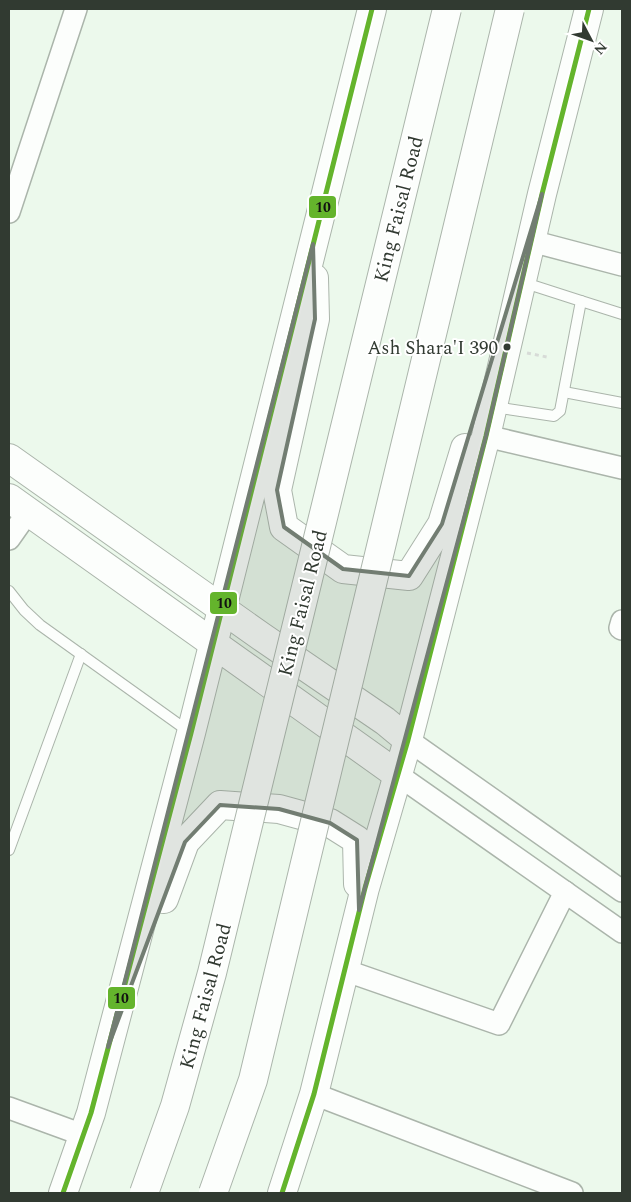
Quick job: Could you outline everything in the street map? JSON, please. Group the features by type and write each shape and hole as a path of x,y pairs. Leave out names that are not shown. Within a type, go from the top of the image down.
{"main road":[{"path":"63,1193 83,1135 108,1047 191,733 372,9"},
{"name":"King Faisal Road","path":"144,1193 175,1106 212,973 447,9"},
{"path":"213,1193 253,1080 510,9"},
{"path":"282,1193 314,1094 359,910 408,740 486,436 542,194 590,9"},
{"path":"313,244 315,319 277,490 284,528 343,569 409,576 442,524 542,194"},
{"path":"9,458 385,721 408,740"},
{"path":"19,505 398,774"},
{"path":"108,1047 185,842 220,805 279,809 330,822 357,840 359,910"}],"street":[{"path":"11,198 76,9"},
{"path":"531,241 622,265"},
{"path":"486,436 622,468"},
{"path":"9,539 19,505"},
{"path":"622,621 620,628 622,629"},
{"path":"408,740 622,891"},
{"path":"398,774 622,932"},
{"path":"344,970 499,1024 565,892"},
{"path":"314,1094 572,1193"},
{"path":"9,1108 83,1135"}],"lane":[{"path":"522,282 622,314"},
{"path":"493,407 554,416 560,411 582,301"},
{"path":"564,392 622,403"},
{"path":"9,591 24,610 40,625 191,733"},
{"path":"9,850 81,654"}],"highlighted area":[{"path":"542,194 486,436 359,910 357,840 330,823 279,809 220,805 185,842 108,1047 313,244 315,319 277,490 284,527 343,569 409,576 442,524"}],"transit line":[{"name":"10","path":"63,1193 91,1113 191,733 372,9"},
{"name":"10","path":"282,1193 314,1094 365,888 408,740 486,436 542,194 589,9"}],"place":[{"name":"Ash Shara'I 390","path":"507,347"}]}
